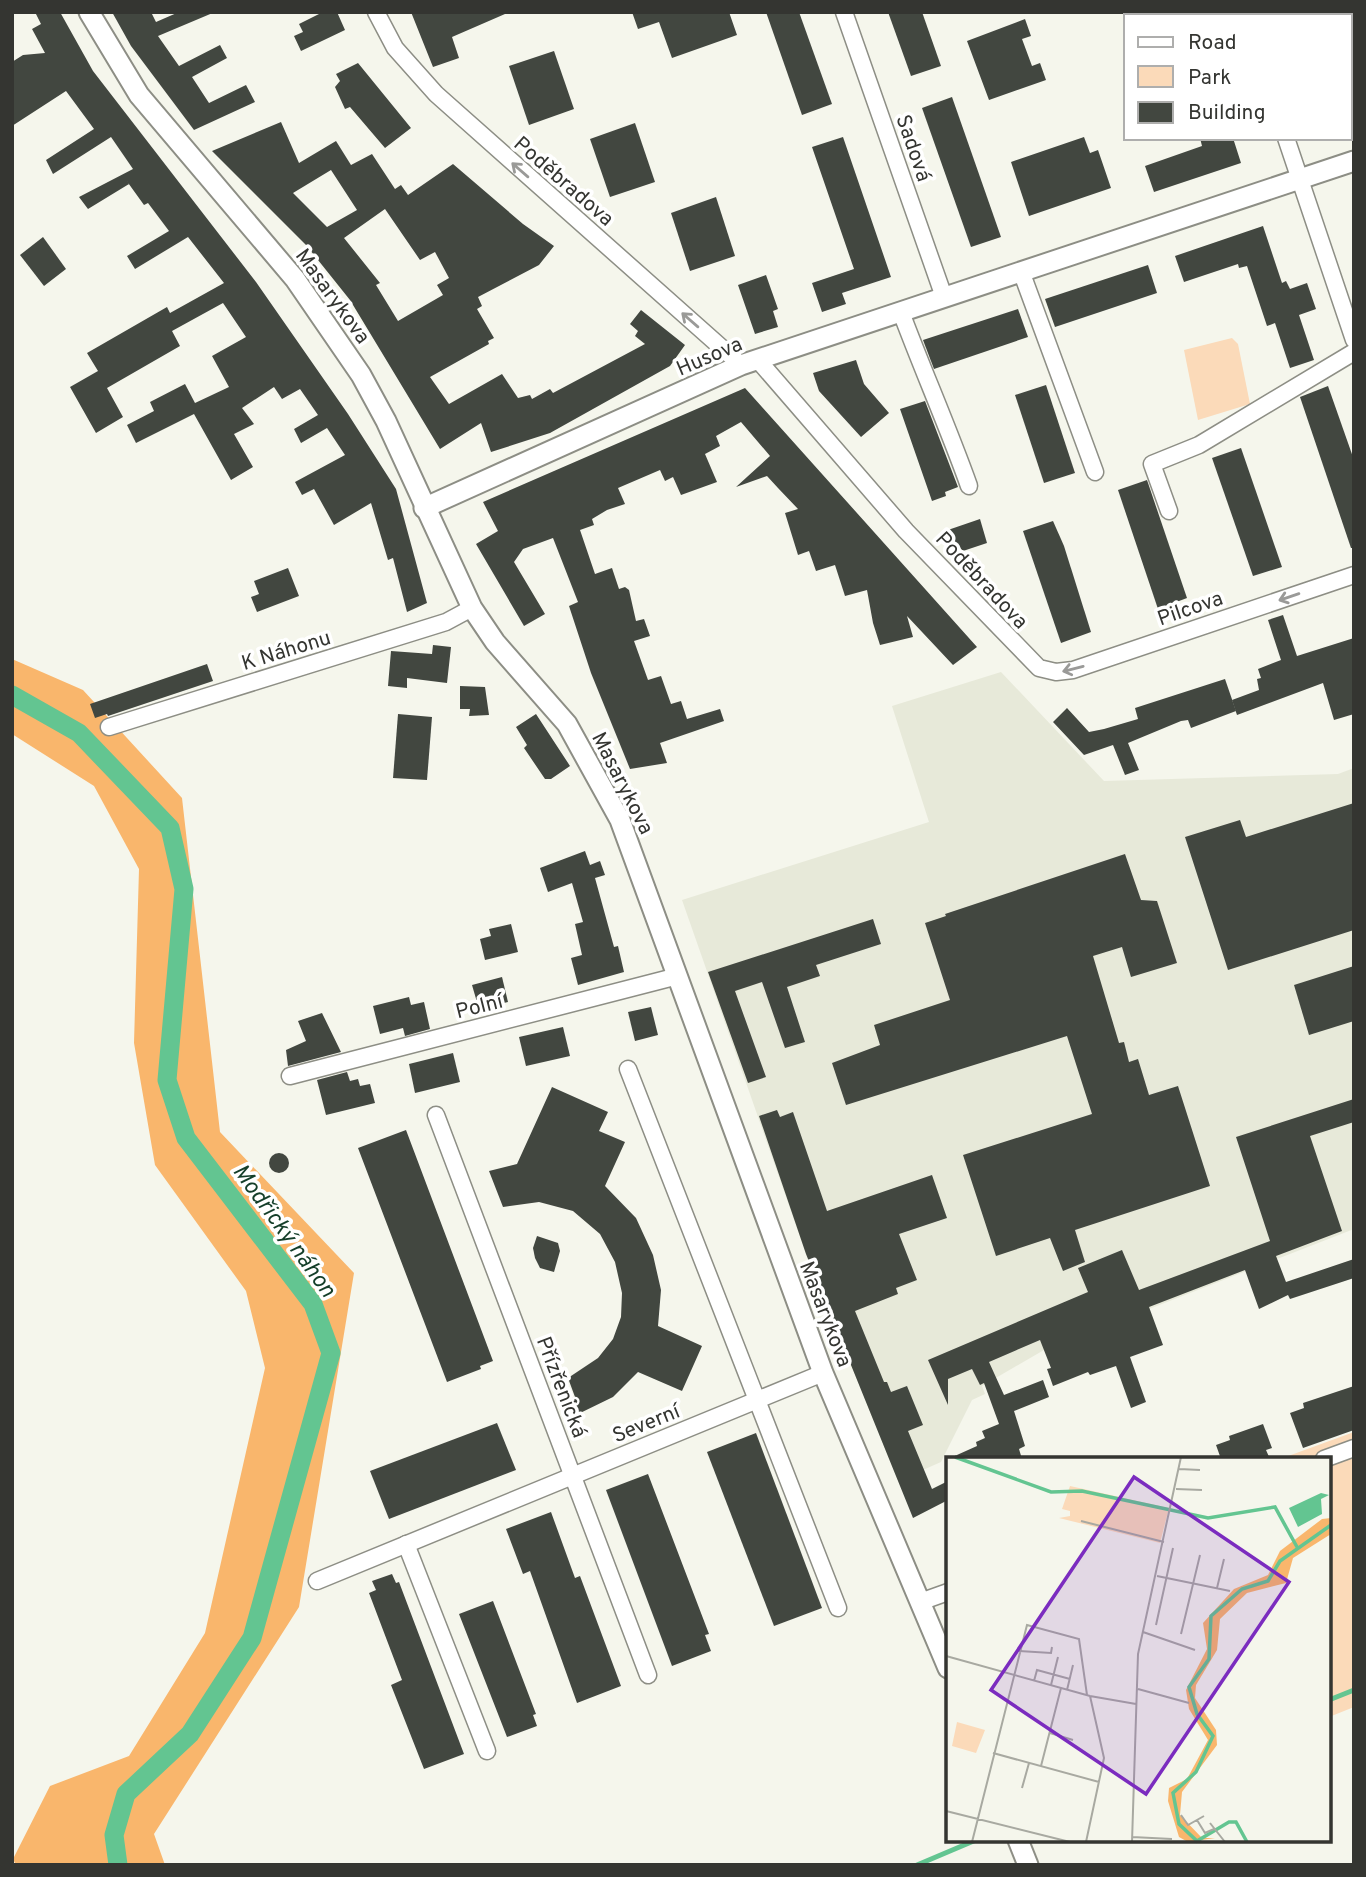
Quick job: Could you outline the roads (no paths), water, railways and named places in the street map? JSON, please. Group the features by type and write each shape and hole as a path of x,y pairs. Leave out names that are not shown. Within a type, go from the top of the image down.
{"street":[{"name":"Masarykova","path":"89,12 139,95 295,279 361,375 386,421 472,608 495,642 567,724 620,820 823,1373 946,1663"},
{"name":"Poděbradova","path":"376,12 395,48 436,94 750,363 906,531 1039,668"},
{"name":"Sadová","path":"844,12 944,297"},
{"path":"1287,140 1354,340"},
{"name":"Husova","path":"424,508 750,363 1354,161"},
{"path":"1021,271 1095,472"},
{"path":"901,312 929,387 941,406 969,486"},
{"path":"1169,511 1152,464 1199,445 1354,352"},
{"name":"Pilcova","path":"1039,668 1056,672 1073,670 1354,575"},
{"name":"K Náhonu","path":"109,727 446,622 472,608"},
{"name":"Polní","path":"290,1076 678,976"},
{"path":"628,1069 838,1608"},
{"name":"Přízřenická","path":"436,1115 648,1675"},
{"name":"Severní","path":"317,1581 823,1373"},
{"path":"1329,1457 1354,1448"},
{"path":"406,1544 487,1751"},
{"path":"920,1602 946,1593"},
{"path":"1019,1842 1028,1865"}],"waterway":[{"name":"Modřický náhon","path":"12,695 79,733 170,828 184,889 167,1080 186,1138 313,1304 331,1353 252,1638 190,1734 126,1794 114,1835 118,1865"},
{"path":"1331,1699 1354,1690"},
{"path":"917,1865 971,1842"}]}
